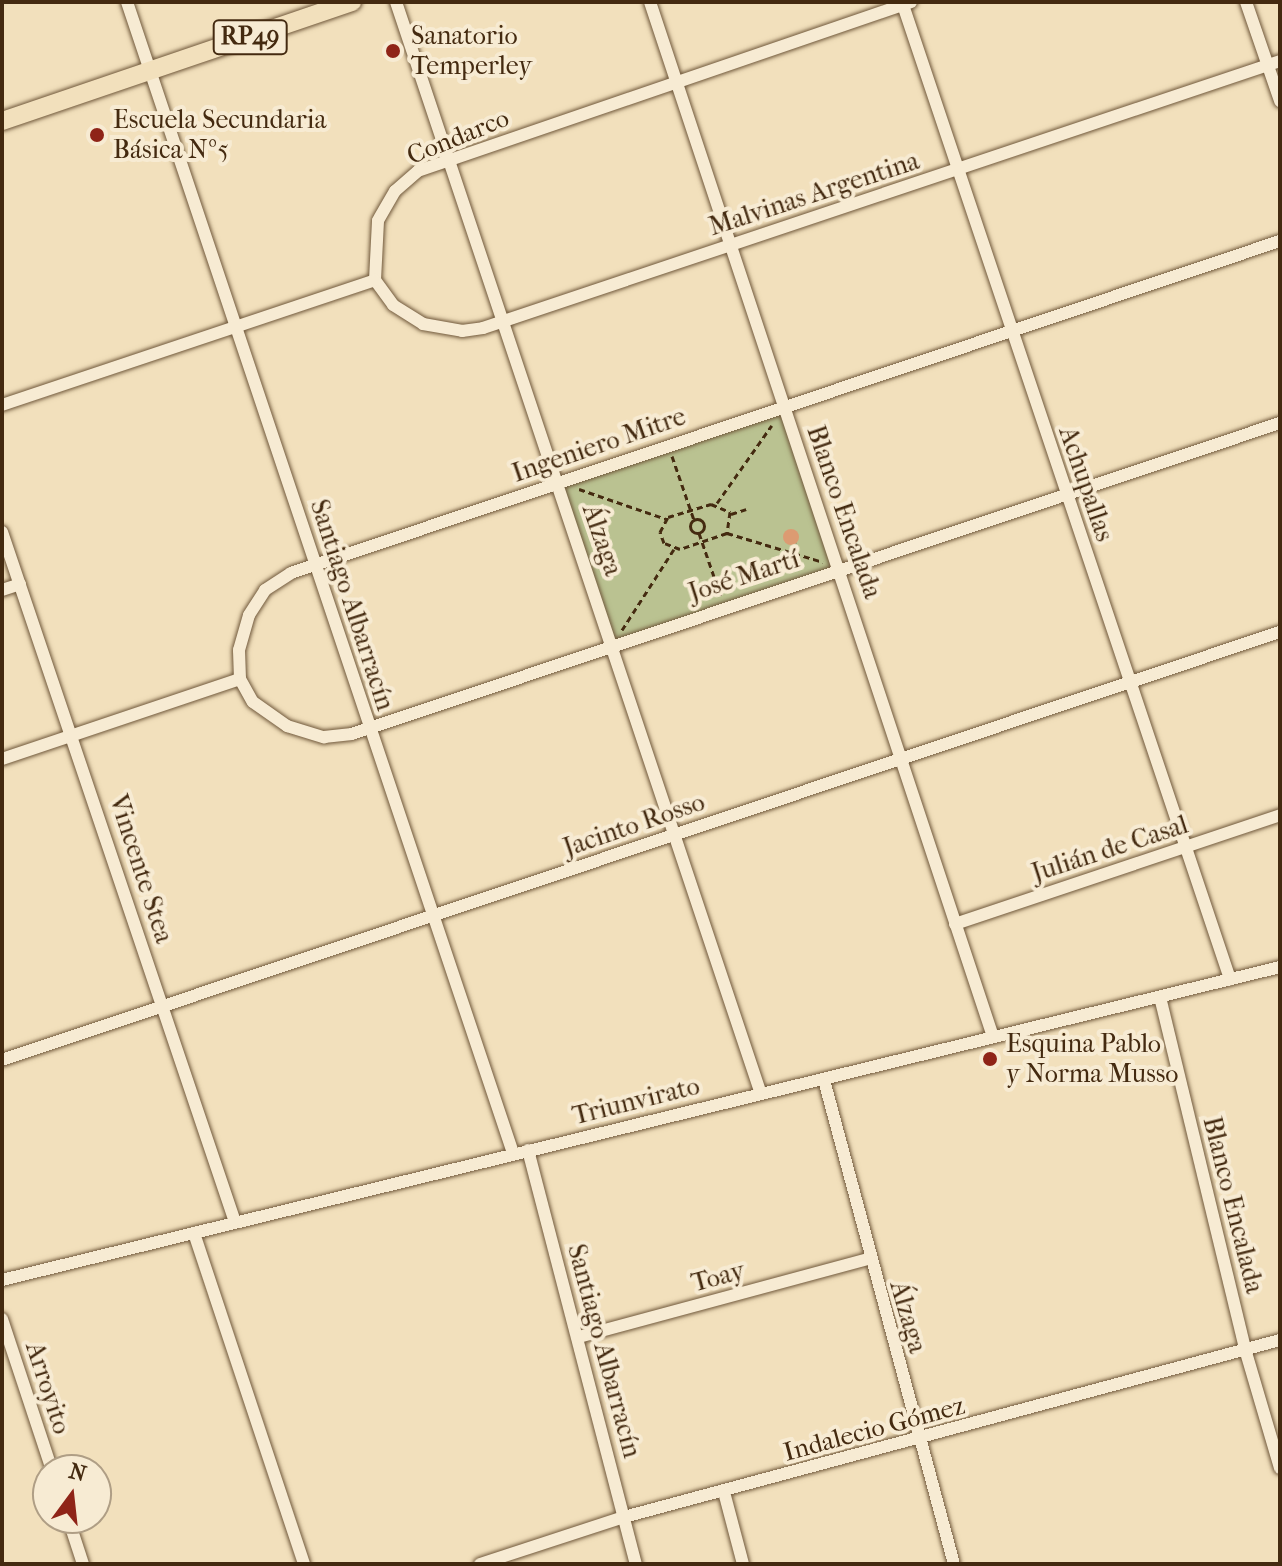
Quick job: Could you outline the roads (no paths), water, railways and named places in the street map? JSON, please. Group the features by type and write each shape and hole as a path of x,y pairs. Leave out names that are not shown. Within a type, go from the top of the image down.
{"main road":[{"name":"RP49","path":"2,121 352,2"}],"street":[{"name":"Santiago Albarracín","path":"127,2 513,1153"},
{"name":"Álzaga","path":"396,2 614,643 761,1094"},
{"name":"Blanco Encalada","path":"650,2 993,1037"},
{"path":"1246,2 1274,63 1280,101"},
{"name":"Condarco","path":"375,280 374,240 384,206 418,171 905,3"},
{"name":"Achupallas","path":"905,3 1012,333 1230,979"},
{"name":"Malvinas Argentina","path":"375,280 393,305 423,324 462,331 506,321 1274,63"},
{"name":"Ingeniero Mitre","path":"240,679 243,632 255,603 275,582 317,563 1280,241"},
{"path":"2,405 375,280"},
{"name":"José Martí","path":"240,679 253,702 305,734 339,737 370,730 614,643 1280,423"},
{"name":"Vincente Stea","path":"2,532 235,1222"},
{"path":"2,590 20,584"},
{"name":"Jacinto Rosso","path":"2,1060 1280,632"},
{"path":"2,759 240,679"},
{"name":"Julián de Casal","path":"955,924 1280,815"},
{"name":"Triunvirato","path":"2,1280 1280,967"},
{"name":"Blanco Encalada","path":"1160,997 1245,1349 1280,1468"},
{"name":"Álzaga","path":"824,1080 869,1259 954,1564"},
{"name":"Santiago Albarracín","path":"528,1150 636,1564"},
{"path":"194,1233 304,1564"},
{"name":"Toay","path":"579,1337 869,1259"},
{"name":"Arroyito","path":"2,1319 47,1454"},
{"name":"Indalecio Gómez","path":"480,1564 624,1517 920,1440 1280,1340"},
{"path":"724,1492 743,1564"},
{"path":"73,1534 83,1564"}],"place":[{"name":"Sanatorio Temperley","path":"393,51"},
{"name":"Escuela Secundaria Básica Nº5","path":"97,135"},
{"name":"Esquina Pablo y Norma Musso","path":"990,1059"}]}
